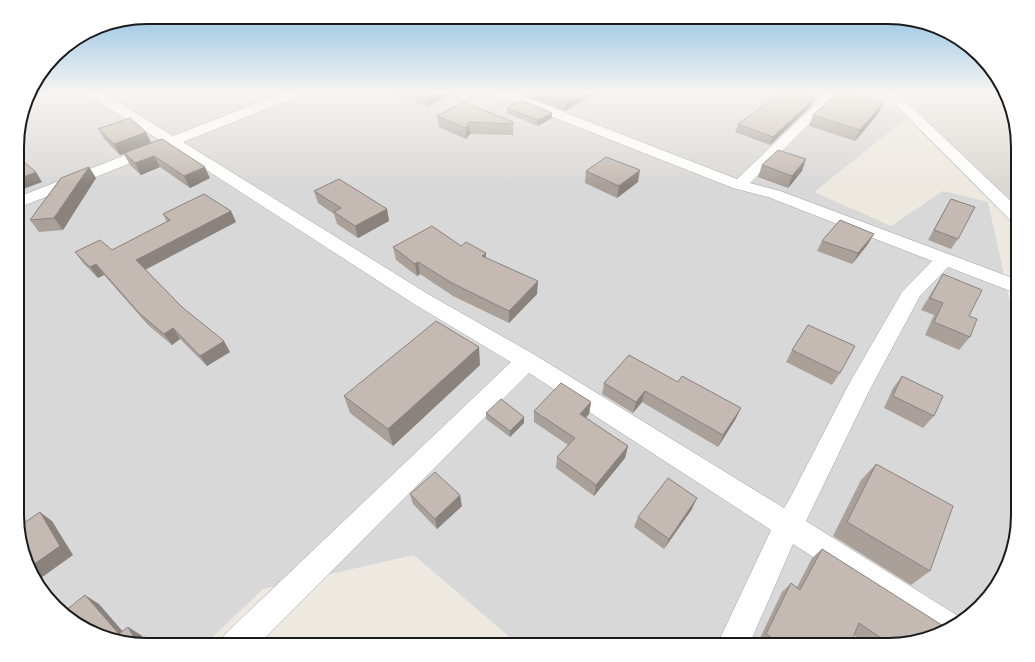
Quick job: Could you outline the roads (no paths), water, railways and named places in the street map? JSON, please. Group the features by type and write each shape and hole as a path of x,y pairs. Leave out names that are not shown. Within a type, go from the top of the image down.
{"street":[{"path":"143,124 421,299 528,361 945,624"},
{"path":"24,201 216,124"},
{"path":"583,124 739,185 774,194 1011,284"},
{"path":"739,185 802,124"},
{"path":"922,124 1011,211"},
{"path":"736,638 788,525 799,509 858,390 912,292 945,259"},
{"path":"243,638 528,361"}]}
